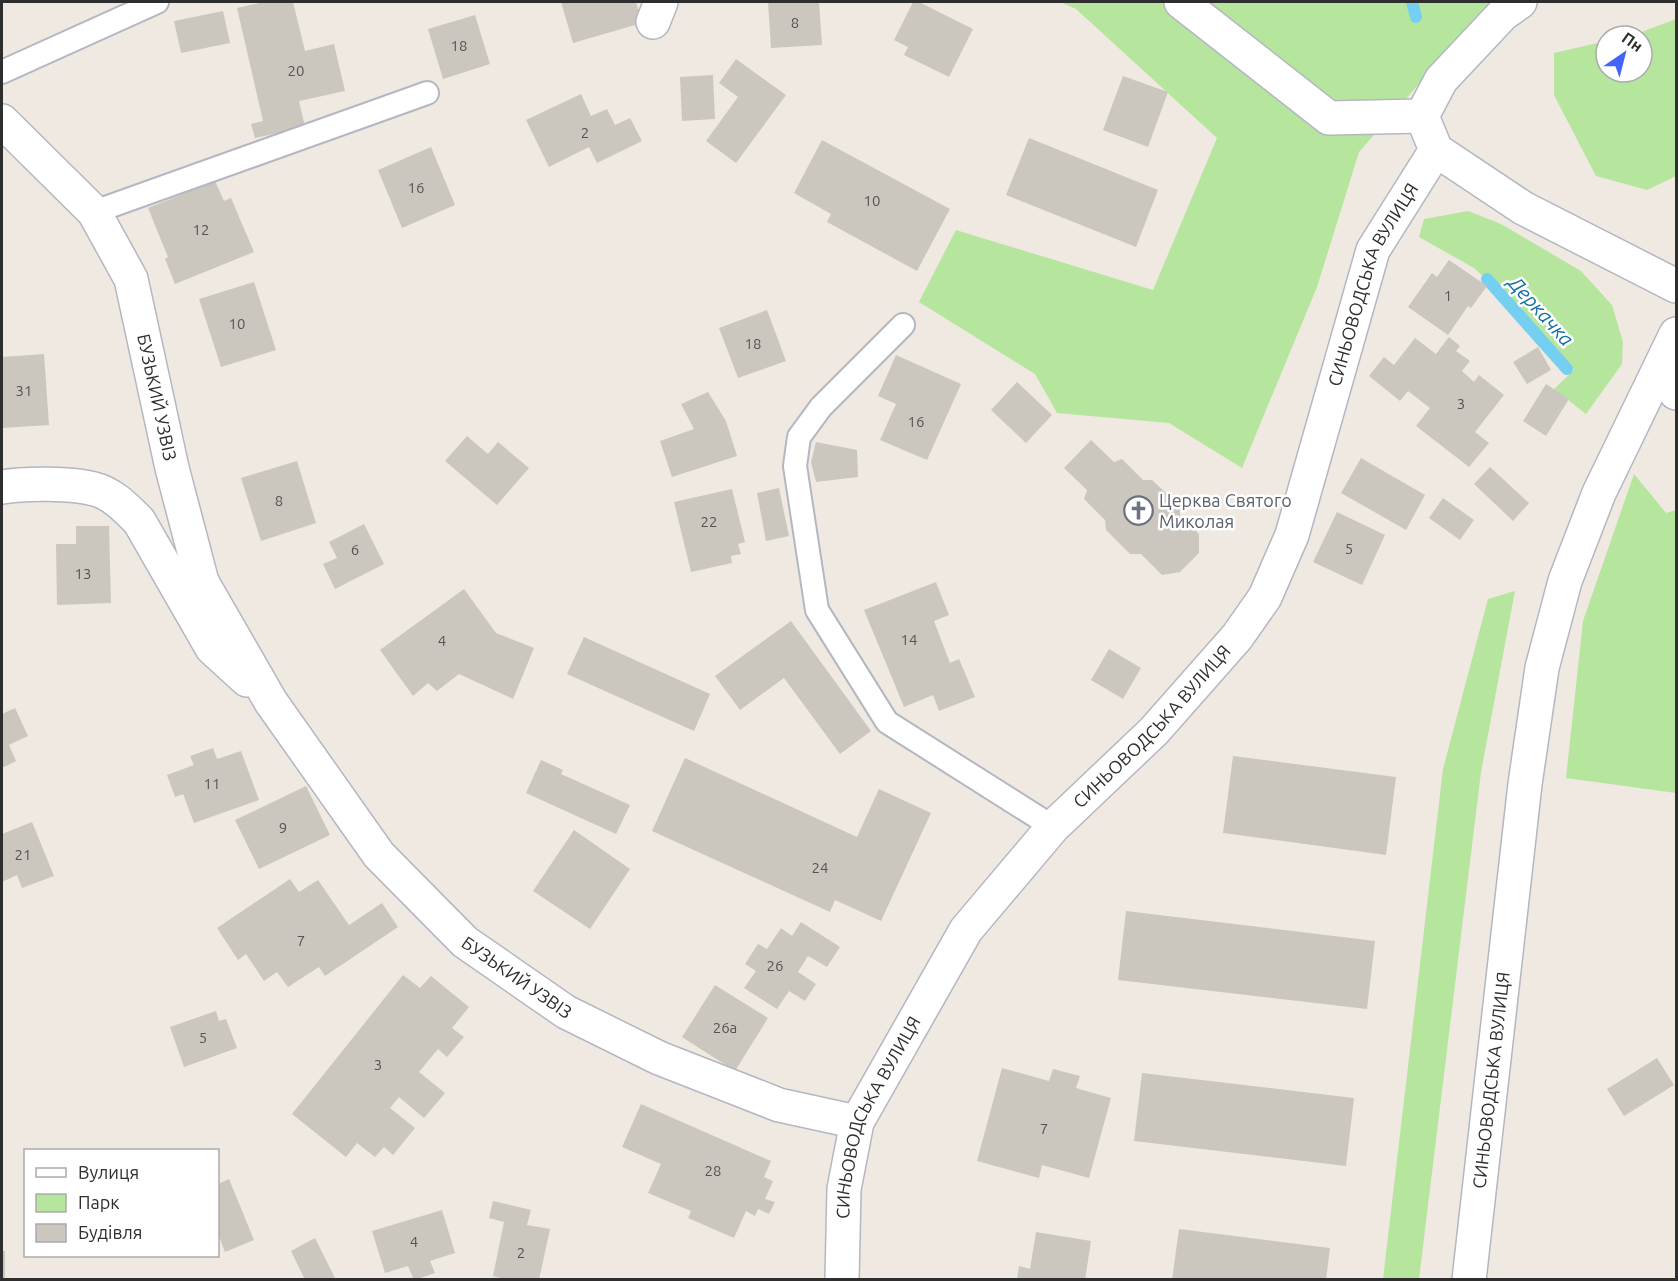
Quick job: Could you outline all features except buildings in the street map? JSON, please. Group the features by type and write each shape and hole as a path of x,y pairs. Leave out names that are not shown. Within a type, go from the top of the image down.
{"street":[{"path":"1181,2 1329,118 1422,117"},
{"path":"1422,117 1441,80 1503,14 1520,2"},
{"path":"1422,117 1436,150 1523,208 1677,286"},
{"name":"БУЗЬКИЙ УЗВІЗ","path":"2,121 94,213 131,279 172,468 202,582 271,702 379,855 465,942 566,1012 659,1058 779,1105 857,1122"},
{"name":"СИНЬОВОДСЬКА ВУЛИЦЯ","path":"837,1277 844,1189 857,1122 966,930 1053,827 1154,731 1237,637 1264,597 1292,535 1372,250 1436,150"},
{"path":"1671,344 1677,393"},
{"name":"СИНЬОВОДСЬКА ВУЛИЦЯ","path":"1469,1280 1525,784 1542,668 1565,581 1599,493 1671,344"},
{"name":"БУЗЬКИЙ УЗВІЗ","path":"2,487 19,484 95,489 122,504 139,522 212,648 271,702"}],"lane":[{"path":"2,72 157,2"},
{"path":"94,213 427,93"},
{"path":"903,325 821,407 800,437 795,466 817,610 887,722 1053,827"}],"green space":[{"path":"1060,2 1491,2 1359,152 1317,287 1242,468 1169,423 1057,413 1035,374 919,302 956,230 1153,290 1217,138 1076,9"},
{"path":"1676,19 1676,176 1647,190 1596,176 1554,95 1554,53 1594,44 1594,84 1654,84 1654,27"},
{"path":"1468,211 1501,224 1581,271 1612,305 1623,342 1622,364 1586,414 1554,389 1574,370 1522,311 1474,268 1419,237 1424,219"},
{"path":"1634,474 1666,513 1676,510 1676,793 1566,778 1583,621"},
{"path":"1515,591 1481,772 1419,1279 1383,1279 1443,769 1488,599"}],"waterway":[{"path":"1412,2 1416,17"},
{"name":"Деркачка","path":"1487,279 1567,369"}],"place":[{"name":"Церква Святого Миколая","path":"1138,511"}]}
